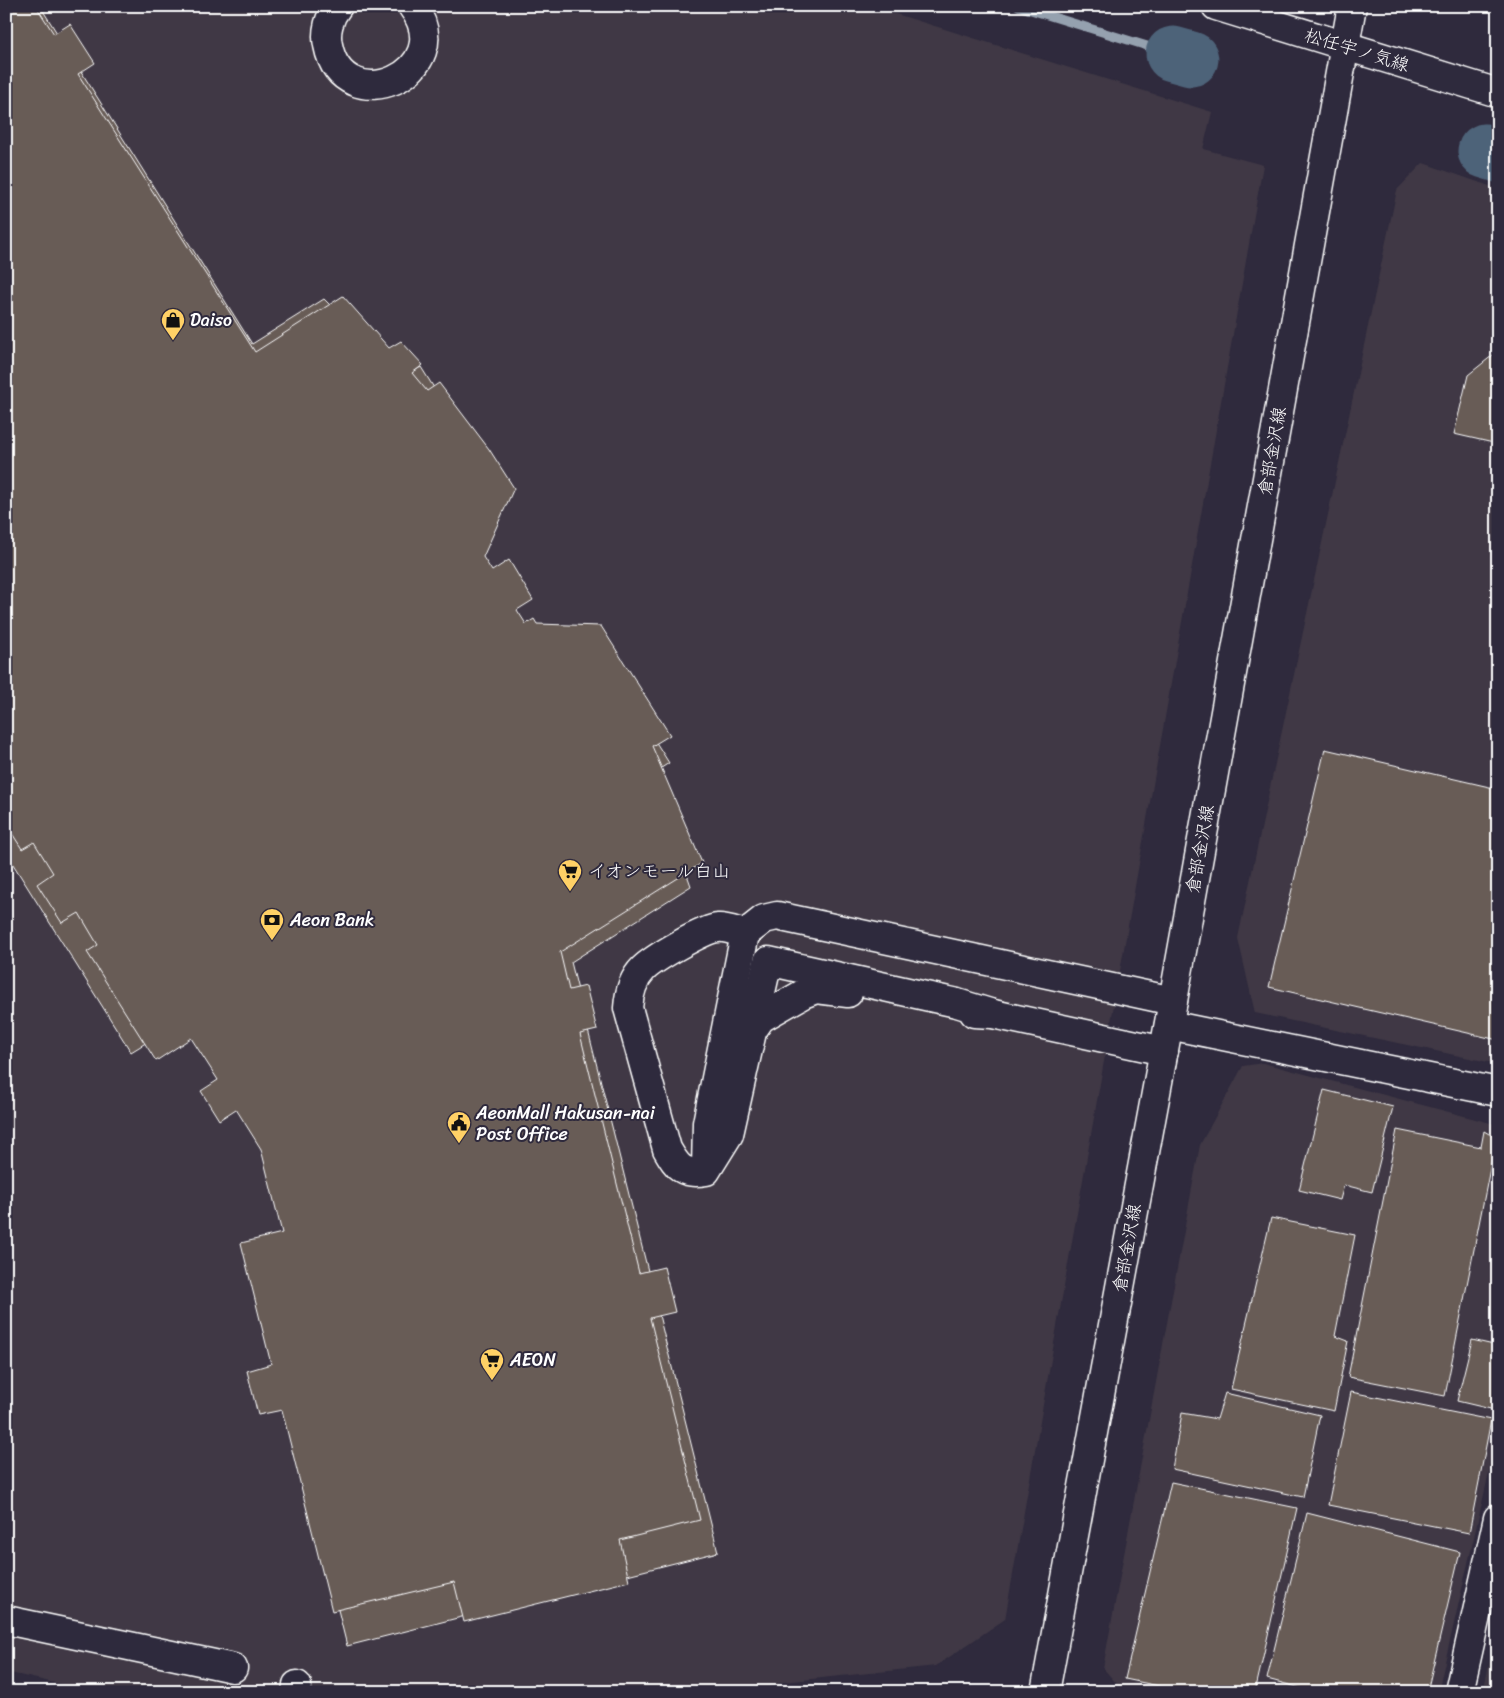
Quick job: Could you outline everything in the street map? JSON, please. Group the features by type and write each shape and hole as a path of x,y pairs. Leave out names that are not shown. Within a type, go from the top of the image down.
{"main road":[{"path":"338,6 329,22 326,38 333,60 349,78 364,84 380,85 396,81 409,72 419,58 423,42 422,26 412,6"},
{"name":"松任宇ノ気線","path":"1216,6 1498,93"},
{"name":"倉部金沢線","path":"1045,1692 1171,1013 1352,6"},
{"path":"706,1171 708,1123 745,934 764,919 778,916 1498,1092"},
{"path":"745,934 720,928 703,932 644,968 634,981 628,1000 628,1008 667,1149 676,1165 690,1174 706,1171 729,1134 768,961 957,1003 993,1014 1164,1051"},
{"path":"752,1030 761,1018 771,1011 816,989 832,990 939,1011 993,1014"},
{"path":"1459,1692 1498,1518"},
{"path":"6,1620 233,1668"}],"shaded area":[{"name":"イオンモール白山","path":"6,6 870,6 1212,112 1203,149 1263,165 1005,1619 936,1666 783,1682 758,1692 95,1692 6,1672"},
{"path":"1423,163 1498,189 1498,1064 1255,1013 1238,938 1397,190"},
{"path":"1263,1063 1498,1125 1498,1434 1438,1692 1124,1692 1103,1668 1200,1145 1243,1066"},
{"path":"1498,1625 1498,1692 1483,1692"}],"building":[{"path":"6,6 40,6 252,344 324,299 403,378 421,367 489,476 465,552 523,644 601,655 669,763 652,774 691,886 571,962 718,1552 347,1646 248,1246 292,1235 275,1167 183,1020 131,1052 6,853"},
{"path":"6,6 36,6 54,34 70,24 95,63 78,74 255,352 343,296 389,348 401,341 423,365 412,373 427,391 439,383 489,449 514,488 483,557 492,571 509,560 533,600 517,610 526,624 534,619 537,624 601,626 670,735 652,746 702,863 560,952 569,990 586,986 597,1030 580,1034 639,1273 664,1267 675,1312 650,1318 700,1520 620,1540 629,1581 464,1622 454,1582 332,1611 282,1410 258,1415 247,1371 271,1364 241,1243 282,1233 261,1149 236,1109 219,1120 201,1091 218,1080 191,1038 156,1061 87,952 98,945 79,913 62,923 37,884 53,873 34,842 22,849 6,824"},
{"path":"1498,351 1498,444 1454,434 1468,375"},
{"path":"1325,749 1498,789 1498,1040 1269,987"},
{"path":"1324,1090 1393,1107 1372,1192 1344,1185 1340,1200 1299,1190"},
{"path":"1397,1130 1481,1147 1484,1131 1496,1138 1445,1396 1348,1377"},
{"path":"1271,1218 1355,1235 1335,1336 1348,1341 1334,1411 1231,1389"},
{"path":"1472,1340 1498,1346 1498,1400 1495,1410 1457,1401"},
{"path":"1351,1392 1491,1420 1469,1533 1328,1505"},
{"path":"1225,1393 1320,1415 1303,1497 1172,1469 1182,1413 1217,1419"},
{"path":"1171,1482 1297,1508 1255,1692 1188,1692 1125,1679"},
{"path":"1307,1513 1460,1552 1427,1692 1316,1692 1267,1679"}],"waterway":[{"path":"1018,6 1173,54"},
{"path":"1173,54 1191,59"},
{"path":"1485,151 1498,155"}],"place":[{"name":"Daiso","path":"173,341"},
{"name":"イオンモール白山","path":"570,892"},
{"name":"Aeon Bank","path":"272,941"},
{"name":"AeonMall Hakusan-nai Post Office","path":"459,1144"},
{"name":"AEON","path":"492,1381"}]}
